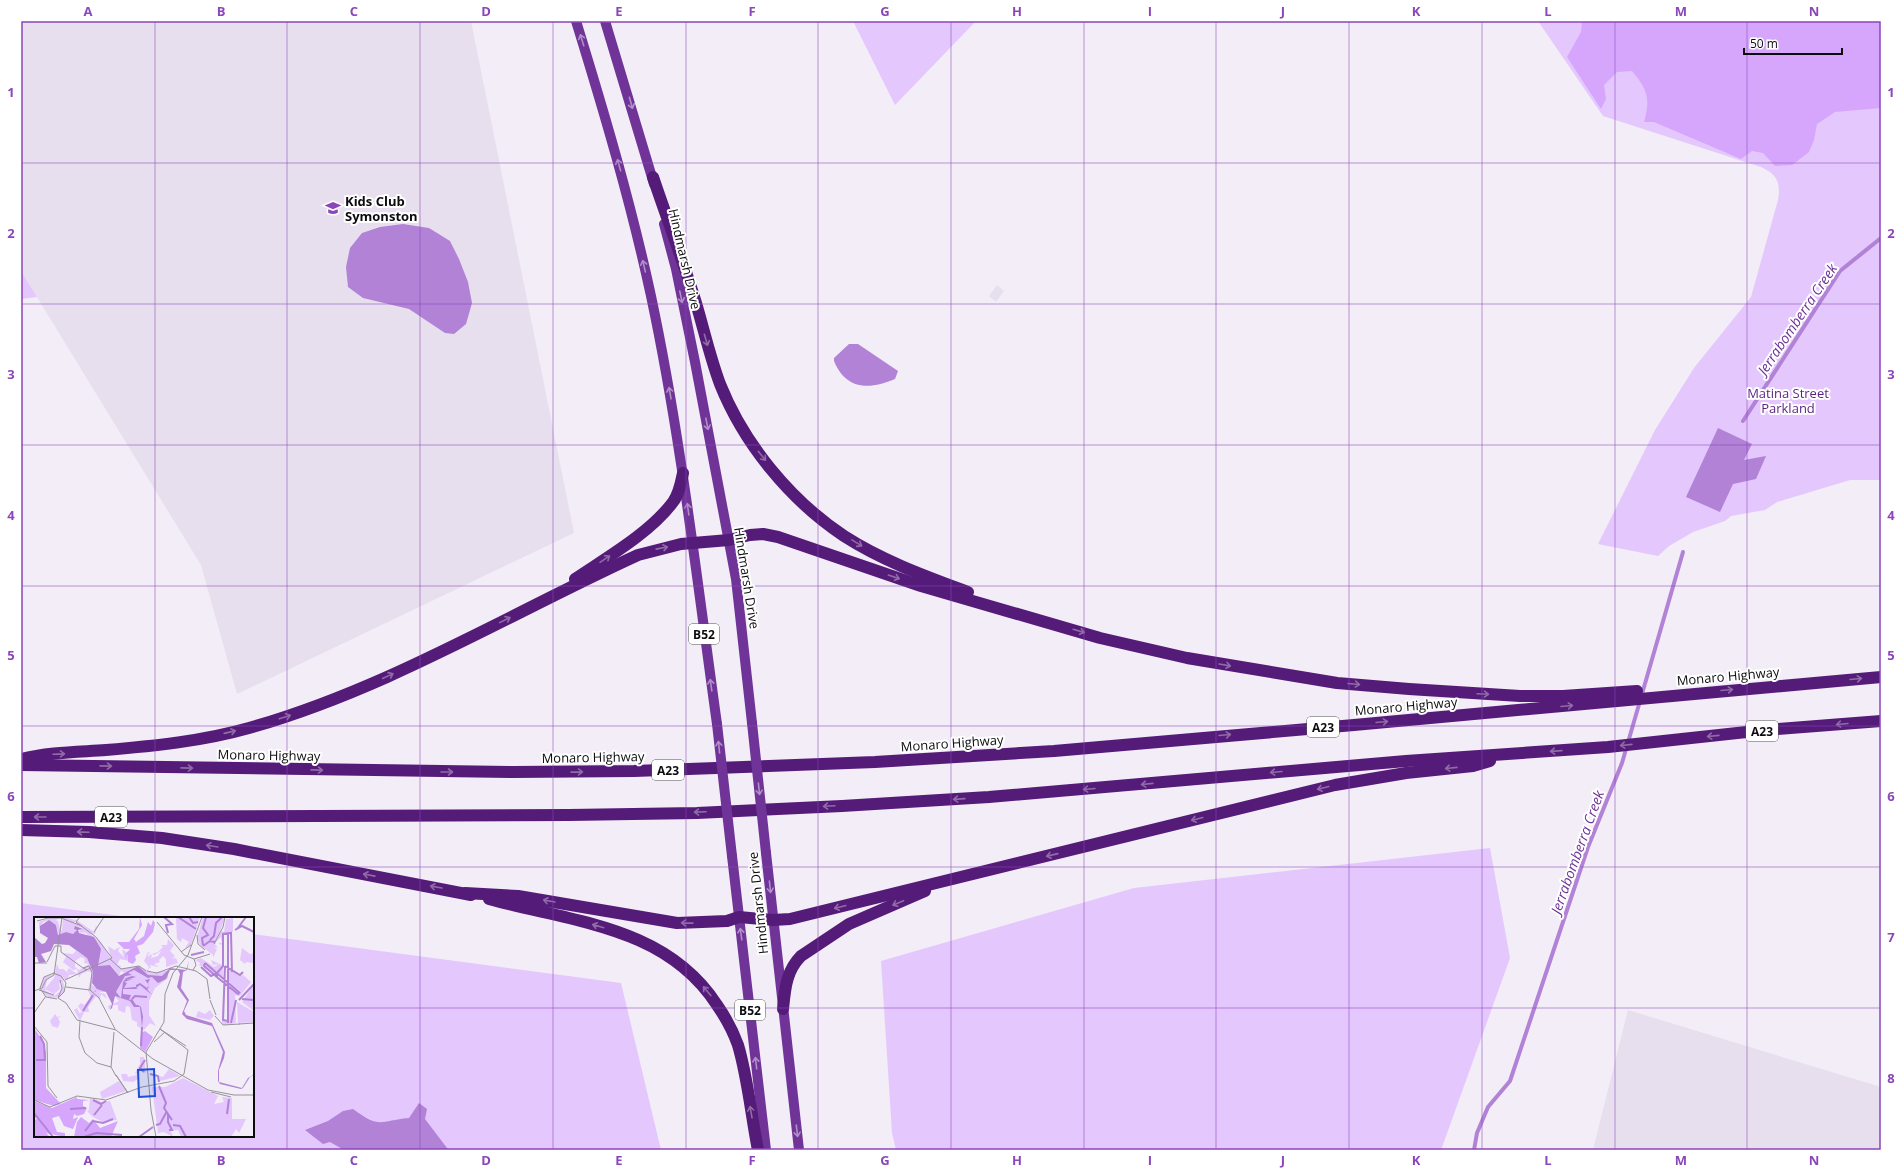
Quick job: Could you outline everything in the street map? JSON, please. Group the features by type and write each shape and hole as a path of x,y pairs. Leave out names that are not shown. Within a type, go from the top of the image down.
{"highway":[{"path":"652,177 696,302 712,363 720,384 748,437 772,469 817,515 843,535 871,552 896,564 1042,620"},
{"path":"538,604 640,533 673,502 680,486 683,473"},
{"path":"21,759 40,754 139,748 178,743 262,724 352,692 638,555 665,547 728,540 750,535 763,534 778,537 921,586 1100,638 1187,658 1337,683 1520,696 1622,696"},
{"name":"Monaro Highway","path":"21,765 514,772 634,771 859,763 1054,751 1622,696 1658,693 1674,695 1881,677"},
{"name":"A23","path":"21,818 474,816 697,813 989,797 1406,761 1644,744 1765,730 1881,721"},
{"path":"464,893 518,896 677,923 727,921 739,918 773,920 798,918 959,876 1090,846 1335,785 1406,773 1473,766 1516,754"},
{"path":"21,830 89,832 162,838 234,849 464,893 614,930 655,948 687,969 710,994 726,1018 738,1045 745,1074 758,1150"},
{"path":"783,1009 789,974 795,962 809,950 849,924 959,876"}],"main road":[{"name":"Hindmarsh Drive","path":"576,21 629,202 651,296 683,473 694,544 717,724 766,1150"},
{"name":"Hindmarsh Drive","path":"605,21 652,177 676,269 728,540 743,635 799,1150"}],"shaded area":[{"path":"21,21 471,21 574,533 237,694 201,565 21,271"},
{"path":"1582,21 1880,21 1881,108 1835,112 1817,124 1814,140 1809,152 1792,165 1775,166 1763,153 1752,151 1741,159 1654,122 1644,122 1647,106 1646,94 1641,83 1632,71 1617,72 1604,85 1606,99 1601,109 1567,57 1581,32"},
{"path":"403,224 429,228 450,241 459,259 468,282 472,303 466,324 454,334 445,333 409,309 363,298 348,287 346,267 350,248 362,233 380,227"},
{"path":"997,285 1004,291 996,302 989,296"},
{"path":"849,344 858,344 898,371 895,379 885,383 867,386 859,385 845,378 839,371 834,358"},
{"path":"1718,428 1752,444 1744,460 1766,456 1756,479 1733,484 1720,512 1686,497"},
{"path":"1628,1010 1881,1087 1881,1150 1593,1150"},
{"path":"419,1103 427,1109 425,1119 447,1148 451,1150 344,1150 330,1142 323,1144 305,1130 328,1121 343,1111 353,1109 369,1119 380,1122 409,1118"}],"green space":[{"path":"853,21 976,21 895,105"},
{"name":"Matina Street Parkland","path":"1538,21 1881,21 1881,480 1850,480 1777,502 1765,510 1731,516 1725,521 1693,532 1669,546 1658,556 1598,544 1655,430 1694,368 1751,297 1778,200 1779,189 1777,180 1774,176 1761,167 1603,116"},
{"path":"21,271 37,297 21,299"},
{"path":"1490,848 1510,958 1441,1150 896,1150 892,1133 881,961 1134,888"},
{"path":"21,903 128,917 34,917 34,1137 254,1137 254,934 621,983 661,1150 21,1150"}],"waterway":[{"name":"Jerrabomberra Creek","path":"1743,421 1840,271 1881,238"},
{"name":"Jerrabomberra Creek","path":"1642,694 1683,552"},
{"name":"Jerrabomberra Creek","path":"1474,1150 1477,1133 1488,1107 1510,1081 1588,847 1622,763 1640,701"}],"place":[{"name":"Kids Club Symonston","path":"333,208"}]}
